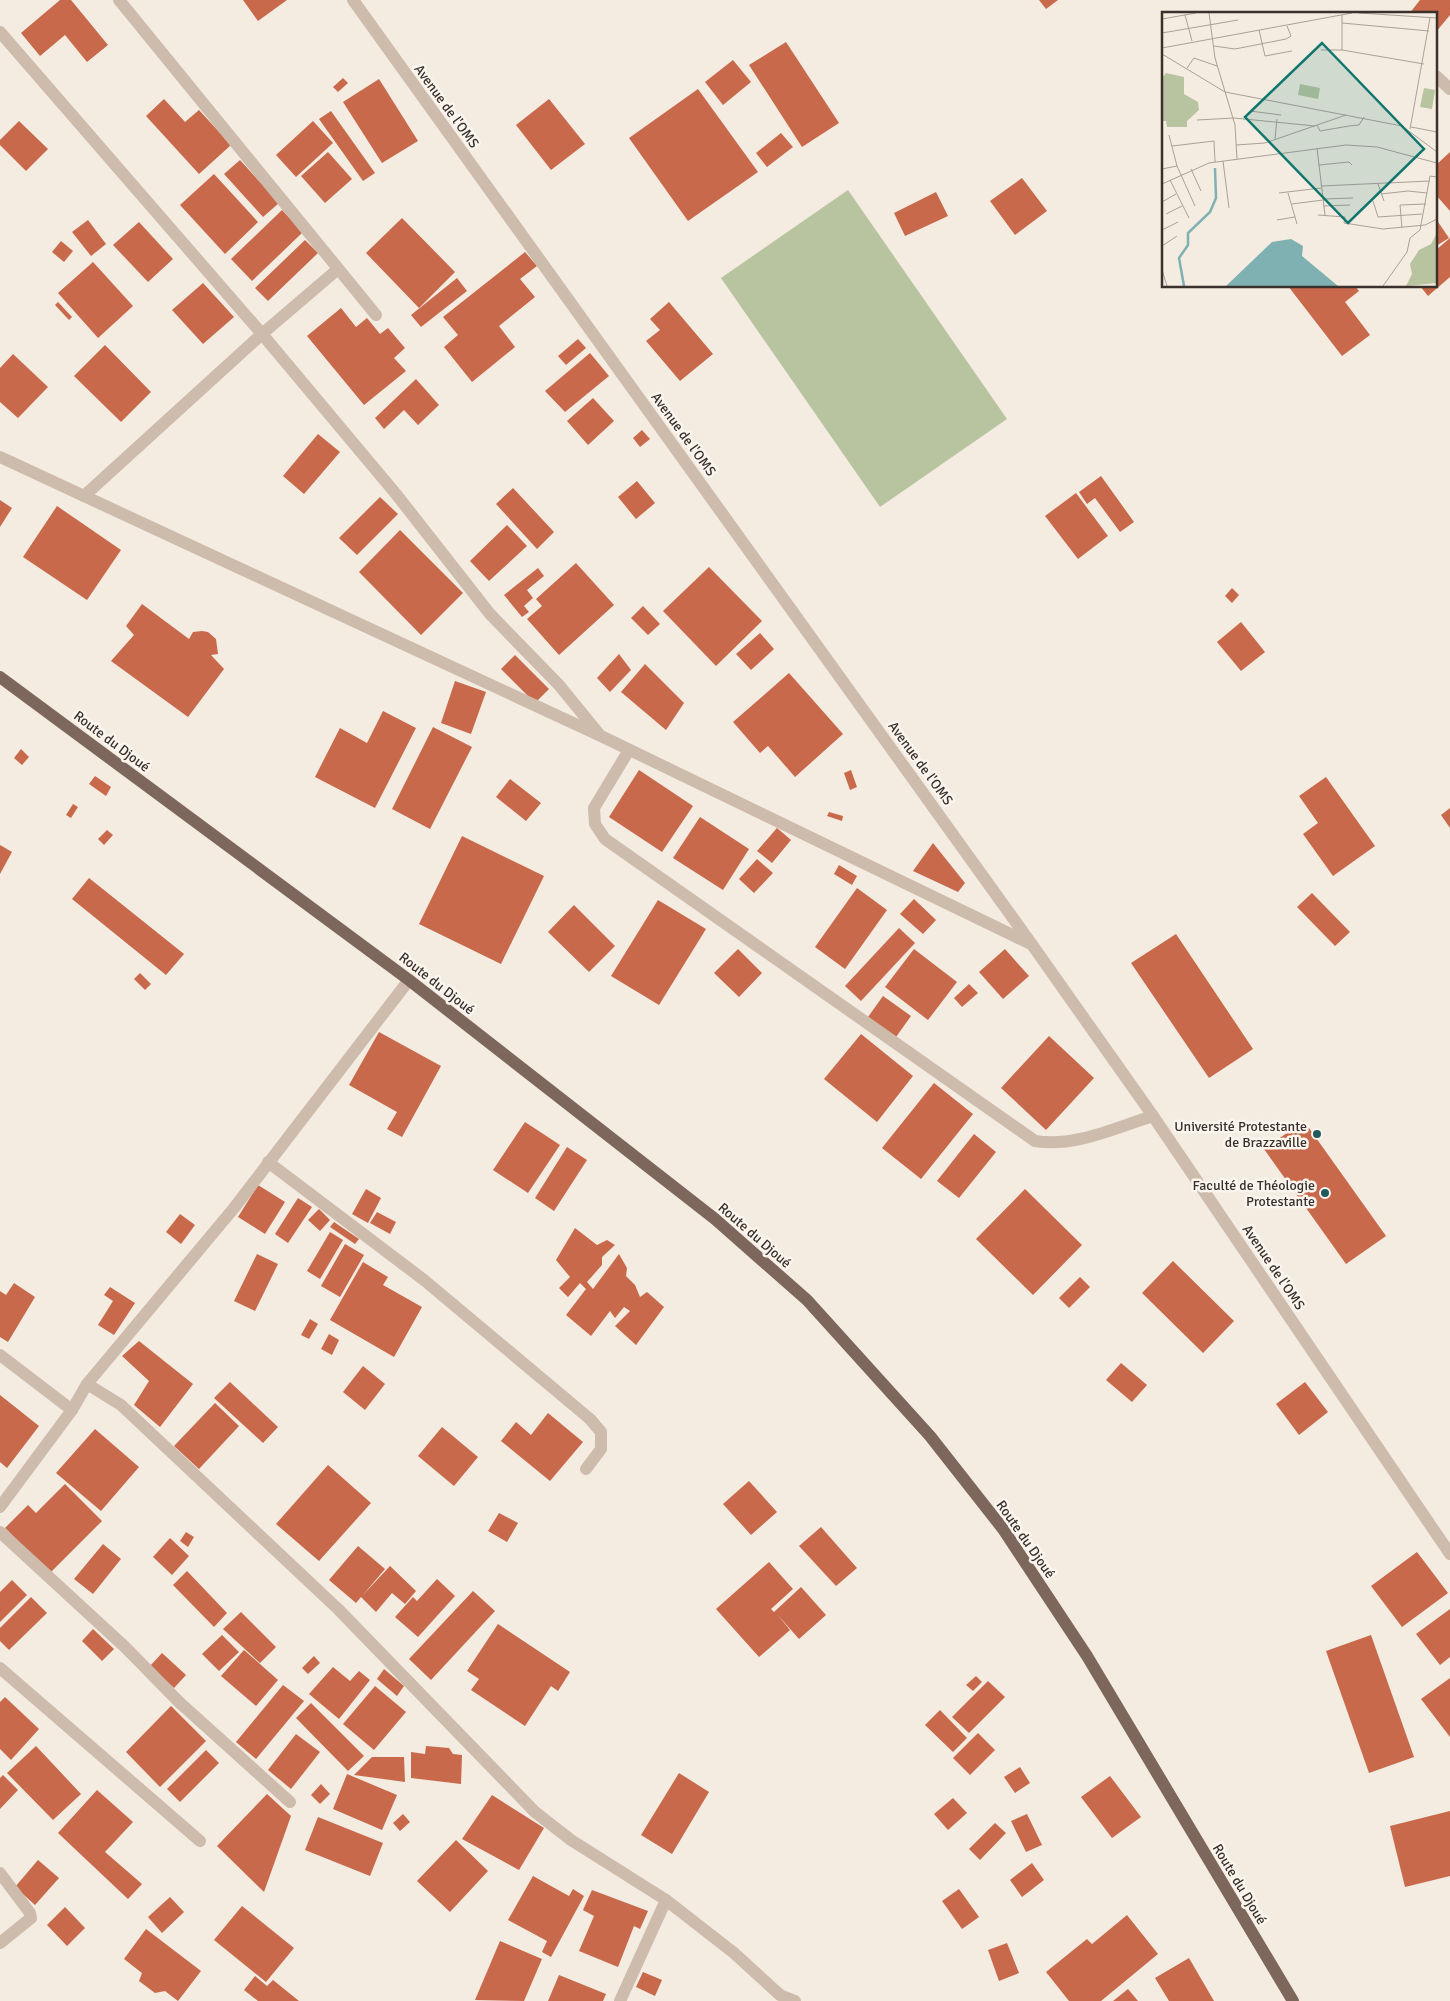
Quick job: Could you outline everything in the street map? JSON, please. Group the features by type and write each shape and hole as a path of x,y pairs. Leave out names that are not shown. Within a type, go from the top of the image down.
{"main road":[{"name":"Route du Djoué","path":"0,677 409,980 715,1219 807,1300 930,1436 1003,1529 1087,1656 1293,2001"}],"street":[{"path":"119,0 376,314"},
{"name":"Avenue de l'OMS","path":"353,0 1154,1116 1450,1554"},
{"path":"0,32 262,334 396,494 490,614 559,686 601,736"},
{"path":"1438,78 1450,89"},
{"path":"84,496 262,334 338,269"},
{"path":"0,457 601,736 800,835 1033,946"},
{"path":"629,750 594,808 595,824 605,839 928,1067 1035,1141 1052,1144 1075,1140 1154,1116"},
{"path":"0,1506 72,1410 87,1384 234,1208 409,980"},
{"path":"268,1162 424,1280 590,1419 601,1432 601,1449 586,1469"},
{"path":"0,1355 72,1410"},
{"path":"87,1384 121,1406 338,1609 535,1812 571,1840 666,1900 734,1953 780,1996 795,2001"},
{"path":"0,1532 125,1647 179,1702 290,1802"},
{"path":"0,1668 200,1841"},
{"path":"0,1873 30,1913 31,1918 0,1944"},
{"path":"620,2001 666,1900"}],"green space":[{"path":"848,190 1007,419 880,507 721,278"}],"building":[{"path":"60,0 71,0 108,45 87,62 65,35 40,56 21,33"},
{"path":"243,0 287,0 258,21"},
{"path":"1039,0 1058,0 1046,9"},
{"path":"1420,0 1450,0 1450,15 1438,30 1438,12 1411,12"},
{"path":"786,42 839,123 802,147 749,65"},
{"path":"733,60 751,82 723,105 705,82"},
{"path":"343,78 348,83 338,92 333,87"},
{"path":"379,79 418,141 382,163 343,102"},
{"path":"698,89 758,172 688,221 629,138"},
{"path":"164,99 185,122 199,110 231,145 199,174 146,116"},
{"path":"549,99 585,144 551,170 516,125"},
{"path":"331,111 375,173 363,181 319,119"},
{"path":"19,121 48,149 26,171 0,145 0,140"},
{"path":"313,121 333,143 296,177 276,155"},
{"path":"781,133 793,147 767,167 756,153"},
{"path":"328,152 352,179 325,203 301,176"},
{"path":"1450,152 1450,211 1438,197 1438,163"},
{"path":"240,160 279,203 263,217 224,174"},
{"path":"214,174 258,222 225,254 180,205"},
{"path":"1022,178 1047,211 1015,235 990,201"},
{"path":"936,192 948,216 905,236 894,213"},
{"path":"282,210 303,232 252,281 231,259"},
{"path":"402,218 455,272 419,308 366,253"},
{"path":"88,220 106,244 91,256 72,232"},
{"path":"139,222 173,259 148,282 113,245"},
{"path":"1438,222 1449,238 1438,245"},
{"path":"1450,238 1450,277 1438,287 1438,248"},
{"path":"305,240 318,253 268,301 255,288"},
{"path":"61,241 73,251 64,262 52,252"},
{"path":"525,252 537,266 520,279 535,297 499,326 515,347 472,382 444,347 458,335 443,317"},
{"path":"93,262 133,306 98,338 58,293"},
{"path":"457,278 467,291 421,327 411,315"},
{"path":"203,283 234,317 203,344 172,310"},
{"path":"1290,288 1357,288 1359,291 1345,302 1370,335 1342,356"},
{"path":"1422,288 1437,288 1428,296"},
{"path":"58,302 72,317 69,320 55,305"},
{"path":"669,302 713,354 680,381 646,341 660,330 650,319"},
{"path":"341,308 356,327 367,318 380,334 388,328 405,348 394,358 406,371 364,405 307,336"},
{"path":"578,339 586,348 566,365 558,356"},
{"path":"105,345 151,392 121,422 74,376"},
{"path":"590,353 609,376 565,412 545,391"},
{"path":"13,354 48,387 18,418 0,402 0,368"},
{"path":"416,379 439,405 418,425 404,410 384,429 375,418"},
{"path":"593,398 614,421 588,445 567,421"},
{"path":"642,430 650,439 640,447 633,438"},
{"path":"318,434 340,452 304,494 283,476"},
{"path":"1101,476 1134,522 1120,532 1095,498 1087,504 1079,492"},
{"path":"637,481 655,503 636,519 618,497"},
{"path":"513,488 554,532 537,549 496,504"},
{"path":"1076,493 1108,536 1078,559 1045,516"},
{"path":"380,497 398,514 357,555 339,538"},
{"path":"0,500 12,508 0,527"},
{"path":"57,506 121,550 87,600 23,557"},
{"path":"507,525 527,546 489,581 470,561"},
{"path":"400,530 463,593 421,635 359,572"},
{"path":"576,563 614,605 559,655 527,619 542,606 536,599"},
{"path":"709,567 762,621 716,666 663,611"},
{"path":"538,568 544,576 527,590 533,598 524,606 529,612 522,617 504,595"},
{"path":"1232,588 1239,595 1232,603 1225,596"},
{"path":"142,604 189,639 193,632 202,631 208,632 216,639 218,654 211,655 224,669 188,717 111,661 134,635 126,626"},
{"path":"643,606 660,624 648,635 631,618"},
{"path":"1241,622 1265,652 1241,671 1217,642"},
{"path":"760,633 774,649 751,670 736,654"},
{"path":"619,654 631,670 610,692 597,678"},
{"path":"515,655 549,689 535,703 501,669"},
{"path":"645,664 684,703 666,730 621,692"},
{"path":"789,673 843,734 795,777 768,746 760,753 733,722"},
{"path":"455,681 486,692 471,734 441,723"},
{"path":"383,711 416,728 375,808 315,777 340,728 367,743"},
{"path":"433,727 472,747 430,829 392,809"},
{"path":"21,749 29,757 22,765 14,758"},
{"path":"639,770 693,806 662,852 609,817"},
{"path":"851,770 857,787 850,790 844,773"},
{"path":"95,776 111,787 106,796 89,784"},
{"path":"1326,777 1375,846 1333,876 1303,834 1318,823 1299,796"},
{"path":"510,779 541,803 526,821 496,797"},
{"path":"73,804 78,807 71,818 66,815"},
{"path":"1450,808 1450,828 1441,815"},
{"path":"829,812 843,816 842,821 827,816"},
{"path":"700,817 749,849 723,890 673,858"},
{"path":"777,828 791,840 772,863 757,851"},
{"path":"107,830 113,835 104,845 98,839"},
{"path":"462,836 544,876 501,964 419,924"},
{"path":"933,843 965,883 958,892 913,871"},
{"path":"0,845 12,852 0,874"},
{"path":"757,859 773,873 754,893 739,879"},
{"path":"839,865 857,876 852,885 834,874"},
{"path":"89,878 184,954 166,975 72,899"},
{"path":"857,888 887,910 845,969 815,947"},
{"path":"1312,893 1350,932 1335,946 1297,907"},
{"path":"914,899 936,920 923,934 900,914"},
{"path":"658,900 706,929 659,1005 611,976"},
{"path":"574,905 615,946 589,972 548,932"},
{"path":"899,928 915,943 861,1001 845,986"},
{"path":"1176,934 1253,1049 1209,1078 1131,963"},
{"path":"738,949 762,973 739,997 714,973"},
{"path":"914,949 957,982 928,1020 885,987"},
{"path":"1005,949 1029,976 1003,999 979,972"},
{"path":"140,973 151,984 145,990 134,979"},
{"path":"969,984 978,993 962,1007 954,998"},
{"path":"883,996 911,1016 896,1037 868,1017"},
{"path":"379,1032 441,1066 402,1137 387,1129 397,1112 349,1085"},
{"path":"861,1034 913,1076 877,1122 824,1079"},
{"path":"1049,1036 1094,1078 1046,1130 1001,1088"},
{"path":"934,1083 973,1114 921,1179 882,1148"},
{"name":"Faculté de Théologie Protestante","path":"1304,1121 1386,1236 1346,1264 1264,1149"},
{"path":"525,1122 560,1145 528,1193 493,1170"},
{"path":"974,1134 996,1152 959,1198 937,1181"},
{"path":"567,1147 587,1160 554,1211 535,1198"},
{"path":"258,1185 285,1202 265,1234 238,1217"},
{"path":"366,1189 381,1198 368,1223 352,1214"},
{"path":"1025,1189 1082,1245 1033,1295 976,1239"},
{"path":"298,1198 312,1207 288,1243 275,1234"},
{"path":"319,1209 330,1220 320,1231 308,1220"},
{"path":"377,1212 396,1222 390,1234 370,1223"},
{"path":"180,1214 195,1225 181,1244 166,1232"},
{"path":"334,1222 359,1239 355,1244 330,1227"},
{"path":"575,1228 597,1245 607,1240 615,1245 602,1257 602,1265 587,1282 593,1289 619,1254 627,1268 626,1276 635,1285 640,1297 647,1292 664,1307 636,1345 615,1326 630,1311 624,1307 615,1318 610,1311 591,1336 566,1315 586,1289 580,1283 568,1297 559,1288 570,1277 556,1260"},
{"path":"330,1232 343,1240 320,1279 307,1271"},
{"path":"345,1244 364,1255 340,1297 321,1286"},
{"path":"257,1254 278,1264 255,1311 234,1301"},
{"path":"1173,1261 1234,1321 1203,1353 1142,1293"},
{"path":"363,1262 388,1277 383,1285 422,1307 394,1357 330,1320"},
{"path":"1080,1277 1090,1287 1069,1308 1059,1298"},
{"path":"14,1283 35,1297 8,1342 0,1337 0,1291 6,1295"},
{"path":"110,1287 135,1303 114,1335 98,1325 113,1301 104,1295"},
{"path":"310,1319 318,1324 309,1339 301,1335"},
{"path":"329,1334 339,1340 332,1355 321,1349"},
{"path":"139,1341 193,1384 160,1427 134,1405 149,1381 122,1356"},
{"path":"1121,1363 1147,1385 1132,1402 1106,1380"},
{"path":"363,1366 385,1384 365,1410 343,1392"},
{"path":"230,1382 278,1427 263,1443 214,1398"},
{"path":"1305,1382 1328,1412 1299,1435 1276,1404"},
{"path":"0,1395 39,1426 7,1468 0,1462"},
{"path":"215,1403 239,1426 199,1469 174,1446"},
{"path":"548,1413 583,1442 550,1481 501,1441 516,1422 531,1435"},
{"path":"442,1427 478,1457 454,1486 418,1456"},
{"path":"95,1429 139,1467 101,1511 56,1473"},
{"path":"328,1465 371,1503 319,1561 276,1524"},
{"path":"749,1481 777,1512 751,1535 723,1504"},
{"path":"65,1484 102,1521 50,1573 5,1528 28,1505 36,1513"},
{"path":"499,1513 518,1523 507,1542 488,1531"},
{"path":"821,1527 857,1568 836,1586 799,1546"},
{"path":"186,1532 194,1537 188,1547 180,1541"},
{"path":"170,1538 189,1556 172,1575 153,1557"},
{"path":"103,1544 121,1559 93,1594 74,1579"},
{"path":"358,1546 385,1569 362,1596 390,1566 416,1591 405,1604 392,1593 376,1612 361,1597 356,1603 329,1580"},
{"path":"1417,1552 1448,1593 1402,1627 1371,1586"},
{"path":"769,1562 793,1589 771,1609 774,1612 801,1587 826,1615 799,1639 777,1614 790,1630 759,1657 716,1609"},
{"path":"187,1571 227,1613 214,1627 173,1585"},
{"path":"437,1579 455,1596 418,1637 395,1617 413,1597 417,1601"},
{"path":"12,1580 27,1595 0,1622 0,1592"},
{"path":"473,1591 495,1611 431,1680 409,1659"},
{"path":"31,1597 47,1613 9,1650 0,1641 0,1628"},
{"path":"1450,1609 1450,1657 1440,1665 1416,1634"},
{"path":"241,1612 276,1647 260,1663 223,1629"},
{"path":"498,1624 570,1672 558,1691 551,1686 525,1726 471,1690 479,1679 467,1671"},
{"path":"93,1629 114,1649 102,1661 82,1641"},
{"path":"222,1635 239,1652 219,1671 202,1654"},
{"path":"1371,1635 1414,1757 1369,1773 1326,1651"},
{"path":"244,1650 278,1680 256,1706 221,1676"},
{"path":"162,1653 186,1675 174,1688 150,1666"},
{"path":"314,1656 320,1663 308,1674 302,1668"},
{"path":"333,1667 350,1681 359,1671 370,1680 339,1719 309,1694"},
{"path":"384,1669 404,1686 397,1696 377,1679"},
{"path":"976,1676 982,1682 973,1691 966,1685"},
{"path":"1450,1678 1450,1737 1421,1699"},
{"path":"988,1681 1005,1697 969,1733 952,1717"},
{"path":"283,1685 304,1701 256,1759 236,1742"},
{"path":"375,1686 406,1712 374,1750 343,1724"},
{"path":"5,1697 39,1729 11,1760 0,1749 0,1702"},
{"path":"311,1703 364,1756 348,1771 296,1718"},
{"path":"171,1706 206,1741 160,1787 126,1752"},
{"path":"940,1710 967,1738 953,1752 925,1725"},
{"path":"978,1733 995,1750 970,1775 953,1758"},
{"path":"296,1734 320,1752 291,1789 268,1770"},
{"path":"36,1746 81,1794 53,1820 7,1773"},
{"path":"426,1746 449,1748 453,1754 462,1755 461,1784 411,1778 411,1752 425,1754"},
{"path":"206,1750 219,1763 180,1802 167,1789"},
{"path":"372,1757 404,1757 405,1782 354,1775"},
{"path":"1020,1767 1030,1783 1015,1793 1004,1777"},
{"path":"679,1773 709,1792 672,1854 641,1835"},
{"path":"347,1774 397,1795 382,1830 333,1809"},
{"path":"3,1775 18,1790 0,1809 0,1778"},
{"path":"1110,1776 1141,1817 1112,1838 1081,1797"},
{"path":"321,1784 330,1794 320,1804 311,1795"},
{"path":"97,1790 133,1822 105,1852 142,1884 128,1899 58,1833"},
{"path":"267,1794 291,1816 264,1892 217,1846"},
{"path":"492,1795 544,1828 519,1870 462,1839"},
{"path":"953,1798 967,1813 948,1830 934,1814"},
{"path":"1450,1811 1450,1876 1405,1887 1390,1826"},
{"path":"403,1814 410,1822 400,1831 393,1823"},
{"path":"1027,1814 1042,1845 1026,1852 1011,1821"},
{"path":"318,1817 383,1843 370,1876 305,1850"},
{"path":"995,1823 1006,1833 980,1860 969,1849"},
{"path":"456,1840 488,1871 450,1912 417,1881"},
{"path":"38,1860 59,1878 35,1905 15,1887"},
{"path":"1032,1863 1044,1880 1022,1897 1010,1880"},
{"path":"533,1876 569,1896 573,1889 584,1896 551,1957 542,1952 547,1941 508,1920"},
{"path":"959,1889 979,1917 962,1929 942,1901"},
{"path":"592,1890 648,1911 640,1929 634,1926 618,1967 579,1951 594,1916 583,1910"},
{"path":"170,1897 184,1912 162,1933 148,1917"},
{"path":"242,1906 294,1948 266,1982 214,1940"},
{"path":"65,1907 85,1928 67,1946 47,1925"},
{"path":"1127,1915 1158,1954 1101,2001 1069,2001 1046,1972 1087,1939 1092,1944"},
{"path":"146,1929 201,1971 178,2001 165,1991 155,1993 139,1981 142,1973 124,1959"},
{"path":"500,1941 542,1959 524,2001 475,2000"},
{"path":"1007,1943 1019,1973 999,1981 988,1950"},
{"path":"1189,1958 1214,2001 1169,2001 1155,1978"},
{"path":"643,1972 662,1980 655,1996 636,1987"},
{"path":"559,1975 606,1994 603,2001 548,2001"},
{"path":"255,1976 267,1986 273,1980 299,2001 258,2001 244,1990"},
{"path":"1128,1989 1138,2001 1113,2001"}],"place":[{"name":"Université Protestante de Brazzaville","path":"1317,1134"},
{"name":"Faculté de Théologie Protestante","path":"1325,1193"}]}
